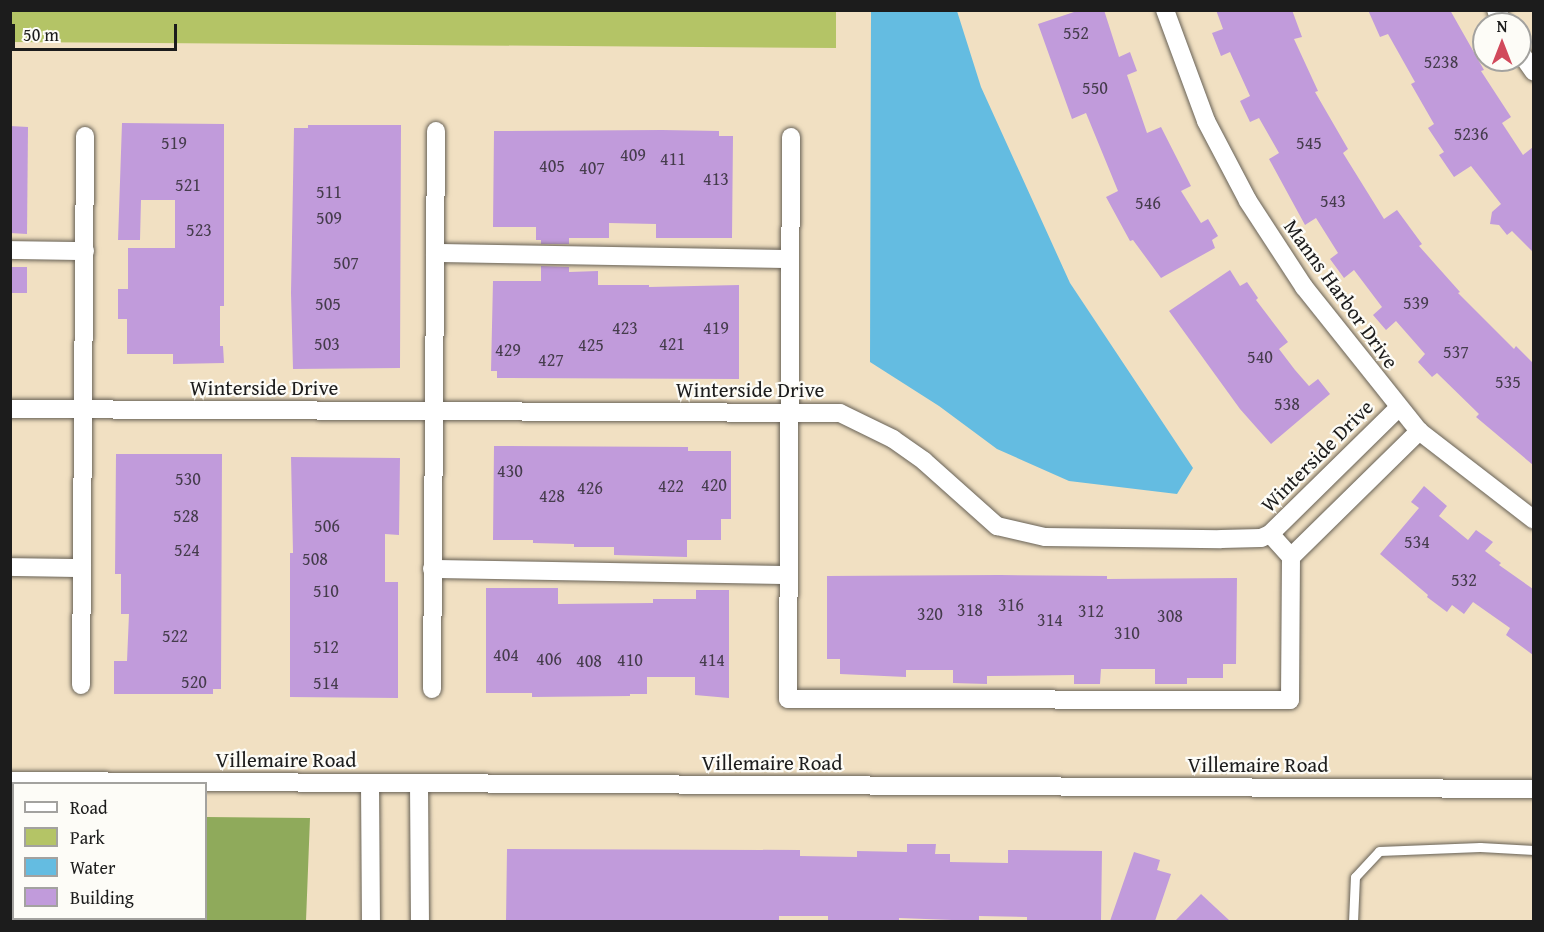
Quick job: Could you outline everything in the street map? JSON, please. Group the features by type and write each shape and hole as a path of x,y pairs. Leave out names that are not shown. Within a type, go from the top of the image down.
{"street":[{"name":"Manns Harbor Drive","path":"1165,10 1206,121 1248,201 1304,287 1398,408 1419,431 1533,520"},
{"path":"432,689 436,131"},
{"path":"81,686 85,136"},
{"path":"791,137 788,699 1290,700 1290,557 1270,534"},
{"path":"10,250 85,251"},
{"path":"435,253 790,259"},
{"name":"Winterside Drive","path":"10,409 840,413 893,439 924,461 997,526 1045,537 1221,539 1261,538 1270,534 1398,408"},
{"path":"1290,557 1419,431"},
{"path":"10,567 82,567"},
{"path":"432,569 788,575"},
{"name":"Villemaire Road","path":"10,781 190,782"},
{"name":"Villemaire Road","path":"207,782 1533,789"},
{"path":"370,783 371,921"},
{"path":"419,783 420,921"}],"lane":[{"path":"1353,921 1355,877 1379,850 1480,847 1533,850"}],"green space":[{"path":"11,10 836,10 836,48 11,42"},
{"path":"11,814 12,920 207,920 207,817 310,818 306,921 11,921"}],"water":[{"path":"871,11 957,11 981,87 1070,283 1193,468 1177,494 1069,481 997,449 939,406 870,362"}],"building":[{"path":"1080,10 1104,10 1119,57 1130,52 1137,71 1127,75 1147,133 1161,127 1191,186 1181,191 1201,223 1208,219 1218,236 1212,240 1215,248 1161,278 1133,240 1130,241 1106,197 1118,191 1086,113 1072,119 1038,24"},
{"path":"1216,10 1292,10 1302,37 1294,39 1318,91 1315,92 1348,149 1343,153 1384,219 1397,210 1422,244 1419,246 1460,292 1458,293 1514,349 1516,346 1533,363 1533,465 1476,417 1479,414 1437,373 1432,377 1418,362 1425,354 1396,321 1386,330 1373,315 1382,307 1354,270 1344,278 1330,259 1338,253 1316,218 1305,225 1269,159 1279,153 1259,118 1250,122 1240,101 1250,96 1230,52 1221,56 1212,33 1223,29"},
{"path":"1368,10 1450,10 1472,49 1472,72 1482,72 1511,117 1502,123 1523,155 1533,147 1533,252 1512,231 1507,235 1499,225 1490,224 1492,212 1501,204 1471,166 1454,177 1439,155 1444,152 1428,128 1434,124 1411,84 1415,82 1388,34 1380,37"},
{"path":"122,123 224,124 224,306 220,306 220,346 223,346 224,363 173,364 173,354 127,354 127,319 118,319 118,289 128,289 128,248 175,248 175,200 141,200 140,240 118,240"},
{"path":"308,125 401,125 400,368 293,369 291,293 294,128 308,128"},
{"path":"10,126 28,127 27,234 10,233"},
{"path":"494,131 719,131 719,136 733,136 732,238 656,238 656,224 609,223 609,238 569,238 569,244 541,244 541,240 536,240 536,227 493,227"},
{"path":"541,266 569,267 569,272 598,271 598,285 649,285 649,287 739,285 739,379 497,378 497,371 491,371 493,281 541,281"},
{"path":"10,267 27,267 27,293 10,293"},
{"path":"1230,270 1240,286 1247,282 1258,298 1256,300 1288,342 1279,349 1295,370 1309,386 1318,379 1330,394 1271,444 1240,409 1169,311"},
{"path":"494,446 688,447 688,451 731,451 731,519 721,519 721,540 687,540 687,557 614,555 614,547 574,547 574,544 533,543 533,540 493,540"},
{"path":"116,454 222,454 221,689 213,689 213,694 114,694 114,661 127,661 129,614 121,614 121,574 115,574"},
{"path":"291,457 400,458 399,535 385,534 385,582 398,582 398,698 290,697 290,553 293,553"},
{"path":"1424,486 1447,506 1439,516 1468,540 1476,530 1493,542 1485,551 1501,563 1499,565 1533,589 1533,655 1506,635 1510,628 1473,602 1464,614 1452,605 1447,612 1380,554 1419,508 1411,502"},
{"path":"827,576 1107,576 1107,579 1237,578 1236,664 1223,664 1223,678 1187,678 1187,684 1155,684 1155,669 1101,669 1100,684 1074,684 1074,675 987,676 987,684 953,683 953,670 906,670 906,677 840,674 840,659 827,659"},
{"path":"486,588 558,588 558,604 653,603 653,599 696,599 696,590 729,590 729,698 695,695 695,677 647,677 647,694 630,694 630,696 532,697 532,693 486,693"},
{"path":"907,844 936,844 935,854 950,854 950,862 1008,863 1008,850 1102,851 1101,921 1027,921 1027,917 979,916 979,921 899,918 899,921 828,921 828,916 779,916 779,921 506,921 507,849 800,850 800,856 857,857 857,851 907,852"},
{"path":"1134,852 1160,860 1157,870 1171,874 1155,921 1110,921"},
{"path":"1201,894 1230,921 1175,921"}]}
